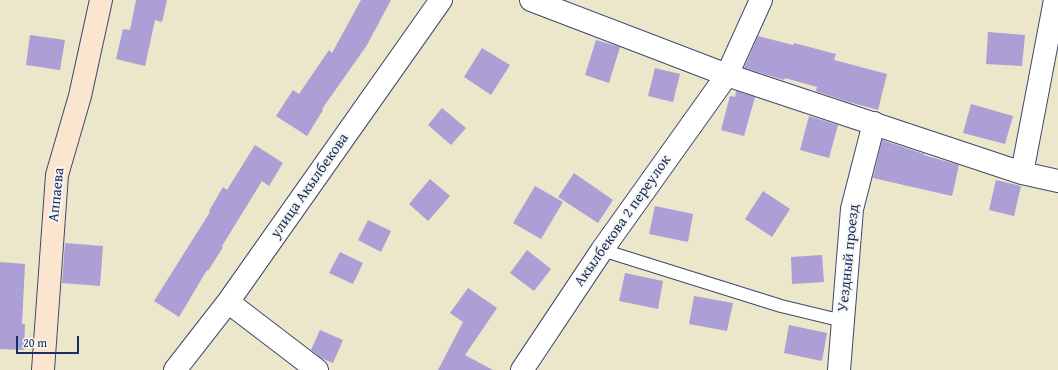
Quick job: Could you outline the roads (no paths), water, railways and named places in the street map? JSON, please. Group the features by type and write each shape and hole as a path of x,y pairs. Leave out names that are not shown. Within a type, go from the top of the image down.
{"street":[{"name":"Аппаева","path":"43,370 57,175 80,96 101,0"},
{"name":"улица Акылбекова","path":"175,370 228,302 442,0"},
{"path":"531,0 727,75 1022,173 1058,181"},
{"name":"Акылбекова 2 переулок","path":"522,370 602,250 727,75 761,0"},
{"path":"1022,173 1055,0"},
{"name":"Уездный проезд","path":"839,370 852,209 874,123"},
{"path":"228,302 317,370"}],"lane":[{"path":"602,250 781,306 843,321"}]}
